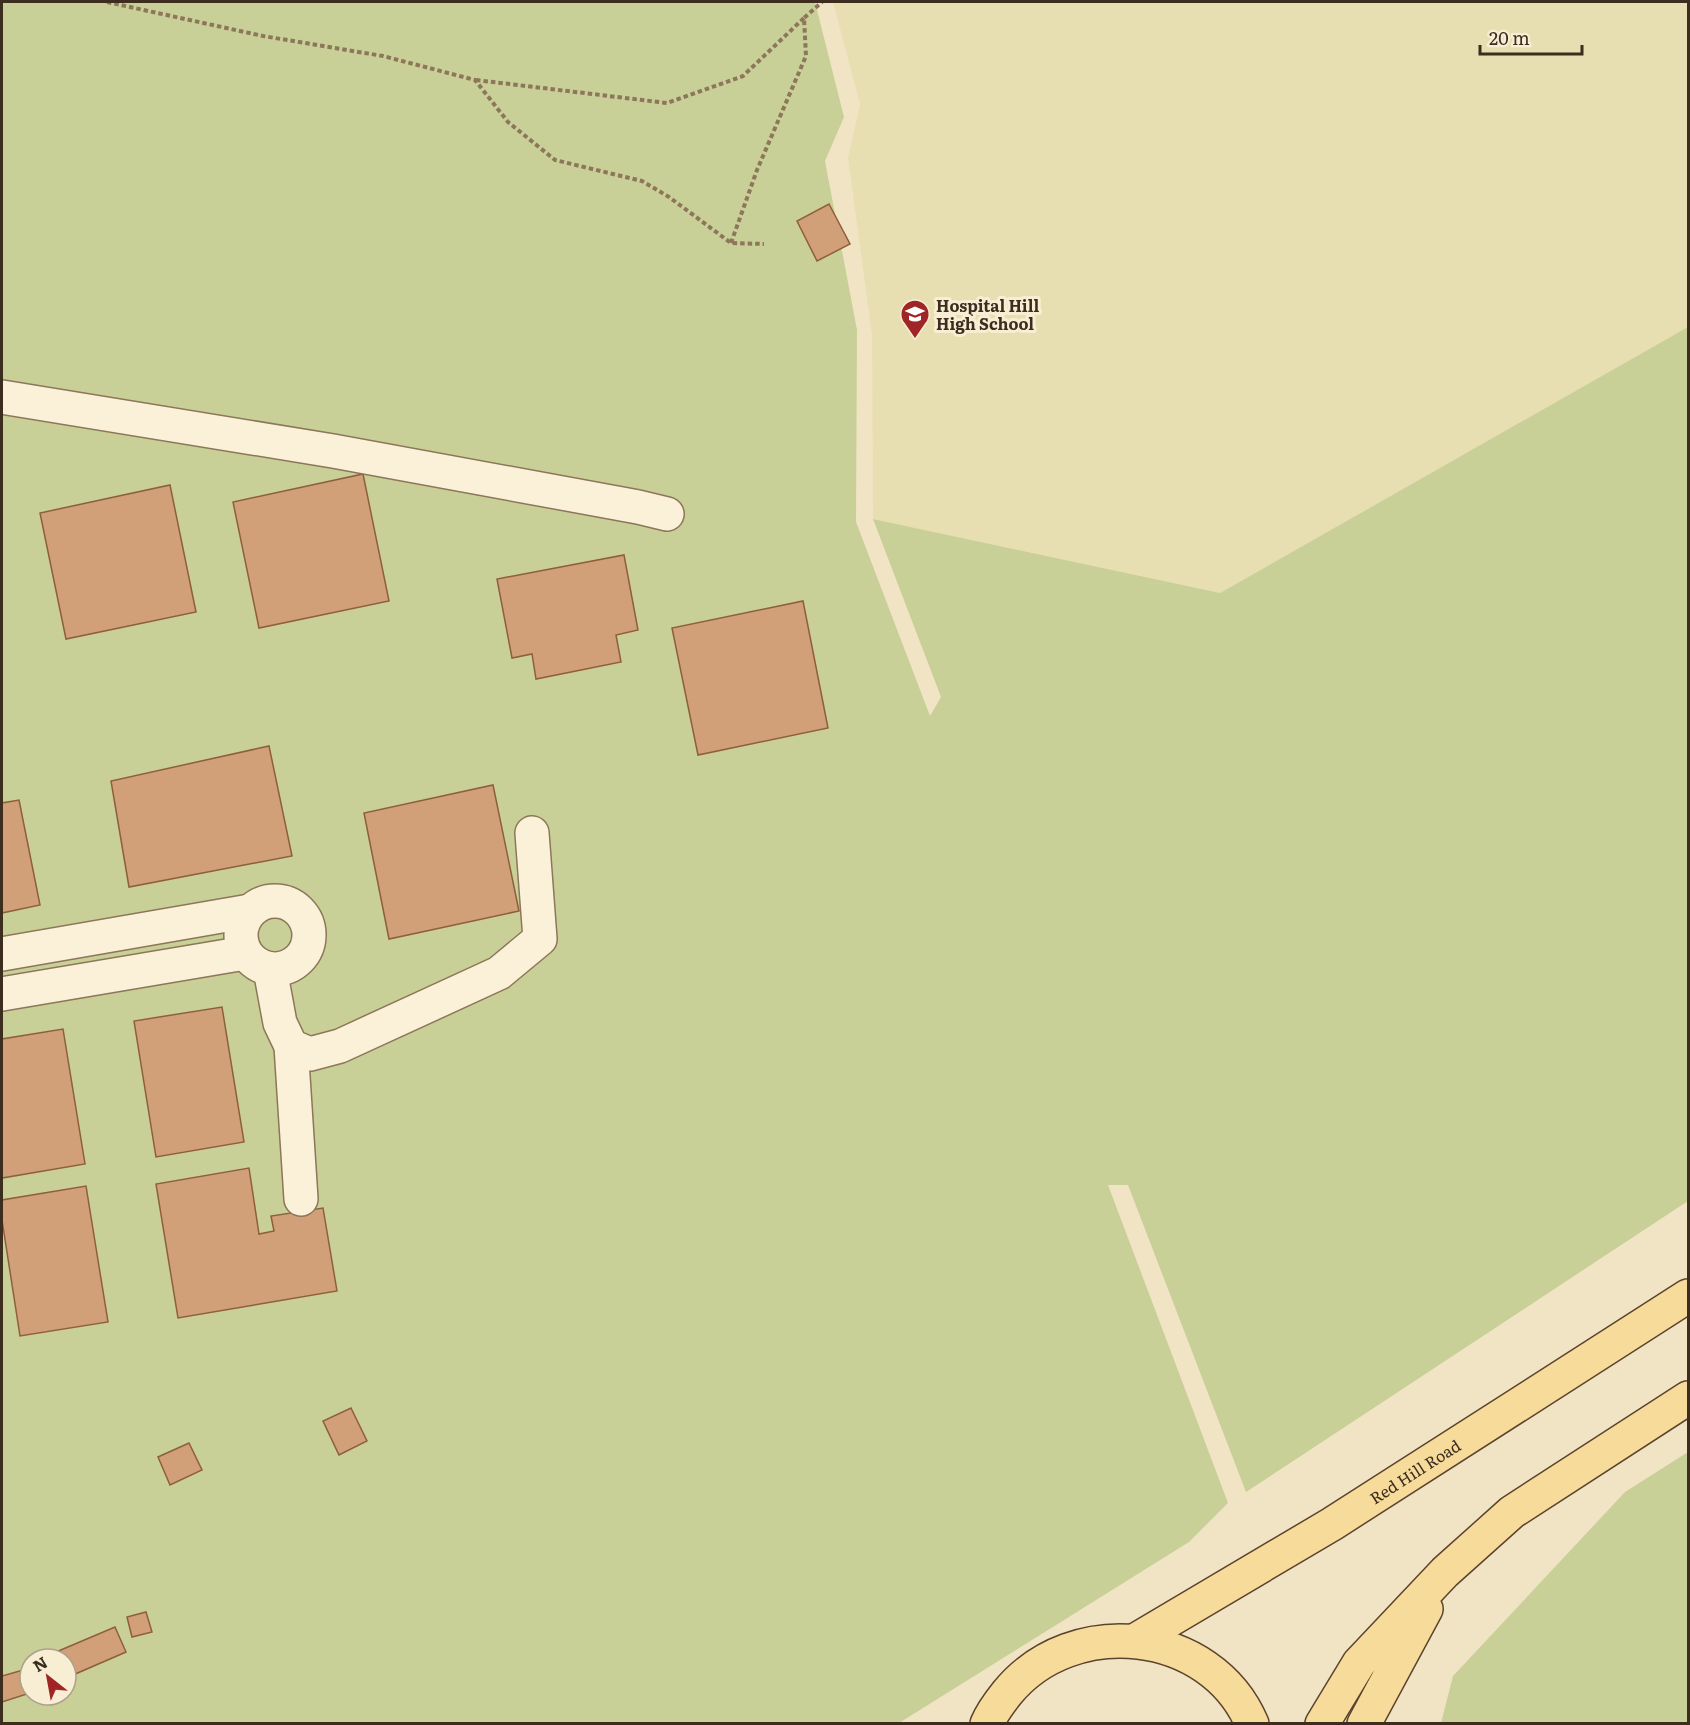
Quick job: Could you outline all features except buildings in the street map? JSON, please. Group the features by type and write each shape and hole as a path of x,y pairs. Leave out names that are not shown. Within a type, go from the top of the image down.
{"main road":[{"name":"Red Hill Road","path":"1136,1640 1332,1524 1689,1296"},
{"path":"1322,1724 1359,1663 1445,1572 1512,1512 1689,1398"},
{"path":"1364,1724 1445,1572"},
{"path":"985,1720 1019,1679 1054,1654 1094,1641 1136,1640 1179,1651 1217,1676 1246,1710 1252,1724"}],"street":[{"path":"2,397 333,451 667,514"},
{"path":"291,1046 310,1054 340,1046 499,973 540,939 532,833"},
{"path":"2,954 250,911 270,901 291,905 300,911 309,931 309,941 299,960 281,969 258,961 2,994"},
{"path":"250,911 241,931 241,942 258,961 280,1023 291,1046 301,1199"}],"path":[{"path":"107,2 263,36 383,56 475,80 667,103 743,76 822,2"},
{"path":"731,243 757,170 806,56 804,18"},
{"path":"475,80 508,122 555,160 642,181 669,197 731,243 764,244"}],"shaded area":[{"path":"833,2 1688,2 1688,327 1220,593 873,519 872,335 848,158 860,104"}],"green space":[{"path":"2,2 815,2 844,117 825,161 857,330 856,522 930,716 941,697 873,519 1220,593 1688,327 1688,1201 1246,1492 1128,1185 1108,1185 1228,1503 1189,1542 899,1723 2,1724"},
{"path":"1688,1452 1688,1723 1441,1723 1453,1676 1625,1492"}],"place":[{"name":"Hospital Hill High School","path":"915,340"}]}
